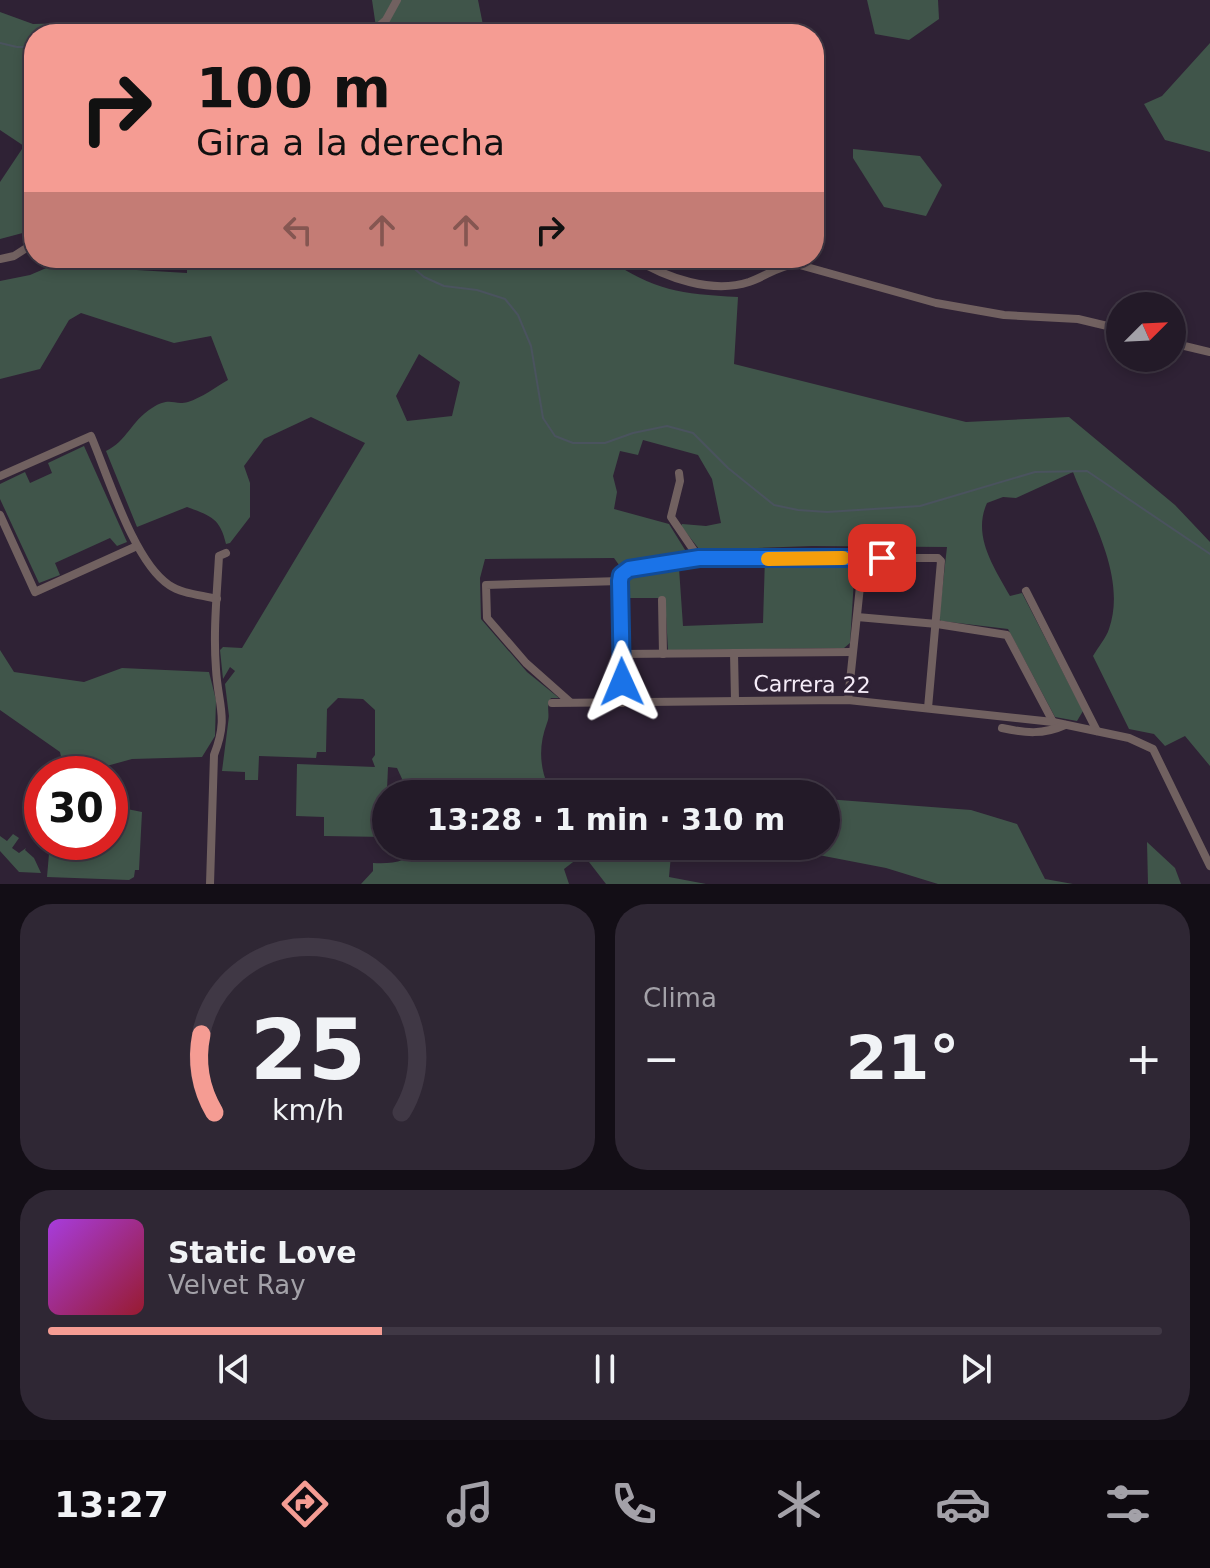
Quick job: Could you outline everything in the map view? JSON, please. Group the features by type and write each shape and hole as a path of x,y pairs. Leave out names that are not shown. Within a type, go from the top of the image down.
{"street":[{"path":"381,24 397,0"},
{"path":"0,259 24,250"},
{"path":"653,268 670,277 720,286 748,282 779,268"},
{"path":"810,268 936,303 1004,315 1078,319 1106,326"},
{"path":"1186,346 1210,352"},
{"path":"0,476 91,436 137,546 158,577 172,588 217,599"},
{"path":"679,473 680,481 671,517 699,558"},
{"path":"0,515 35,592 137,546"},
{"path":"210,884 214,755 221,738 223,707 216,670 219,556 226,553"},
{"path":"622,703 620,581 621,575 629,569 699,558 938,558 941,561 937,624 928,708"},
{"path":"848,700 863,558"},
{"path":"570,702 526,663 487,618 486,585 620,581"},
{"path":"1026,591 1097,731"},
{"path":"662,600 663,654"},
{"path":"857,617 1003,633 1010,638 1053,722"},
{"path":"621,654 852,652"},
{"path":"734,653 735,700"},
{"name":"Carrera 22","path":"552,703 848,700 1053,722 1097,731 1148,744 1158,758 1210,866"},
{"path":"1002,728 1042,733 1066,725"}],"green space":[{"path":"372,0 478,0 483,24 376,24"},
{"path":"867,0 938,0 939,19 909,40 875,34"},
{"path":"0,12 33,24 24,24 24,146 0,130"},
{"path":"1210,43 1210,152 1165,140 1144,104 1162,96"},
{"path":"24,146 24,233 0,239 0,182"},
{"path":"853,149 920,156 942,185 926,216 884,207 853,158"},
{"path":"46,268 120,268 187,273 187,268 621,268 669,289 738,297 734,364 966,422 1069,417 1175,505 1210,542 1210,766 1185,736 1165,746 1154,734 1129,729 1093,656 1109,629 1114,589 1097,529 1073,472 1016,498 1003,497 987,503 982,527 987,551 1010,596 1022,593 1083,711 1077,721 1055,717 1008,629 941,621 947,547 699,549 681,526 721,523 712,479 698,455 643,440 638,455 620,451 613,476 617,492 614,509 669,524 687,553 619,565 614,558 485,559 480,578 481,619 527,672 559,698 549,701 541,747 546,780 403,780 397,768 388,767 387,780 372,780 372,837 324,836 324,817 296,816 297,764 375,767 372,759 375,755 375,710 363,699 338,698 327,709 326,752 317,752 316,758 259,756 258,780 245,780 245,772 222,771 229,716 225,684 235,671 230,667 223,679 220,650 223,647 242,648 365,443 311,417 264,439 244,466 250,483 250,517 230,543 226,544 221,529 213,519 187,507 137,527 106,451 152,408 168,402 193,400 228,380 211,336 174,343 81,313 69,320 40,369 0,379 0,281","holes":["419,354 460,382 452,416 407,421 396,396"]},
{"path":"84,446 127,542 117,546 110,538 55,563 60,575 39,583 0,499 0,484 25,472 30,483 52,473 48,463"},
{"path":"851,554 855,563 850,643 844,648 668,650 665,598 626,598 629,577 671,566 679,568 683,626 763,623 765,557"},
{"path":"0,650 14,672 84,682 122,668 209,672 216,700 215,736 202,757 128,760 128,756 61,756 60,752 0,710"},
{"path":"840,800 971,810 1017,824 1045,879 1073,884 938,884 886,868 840,859"},
{"path":"128,809 142,812 139,870 135,870 134,877 129,880 47,877 48,860 128,860"},
{"path":"13,834 19,838 12,848 19,853 24,849 24,860 35,860 41,873 19,872 0,851 0,836 7,841"},
{"path":"1147,842 1175,868 1181,884 1148,884"},
{"path":"576,860 564,869 569,884 361,884 373,871 373,863"},
{"path":"581,860 671,860 669,877 706,884 606,884 589,862"}],"waterway":[{"path":"0,43 24,47"},
{"path":"414,268 424,277 444,286 477,290 505,299 518,315 531,346 543,418 555,436 573,443 605,443 667,426 693,433 728,468 774,505 827,512 920,506 1035,472 1087,471 1210,554"}],"slow traffic":[{"path":"768,559 843,558"}],"route":[{"path":"622,682 620,581 623,572 629,569 699,558 882,558"}]}
